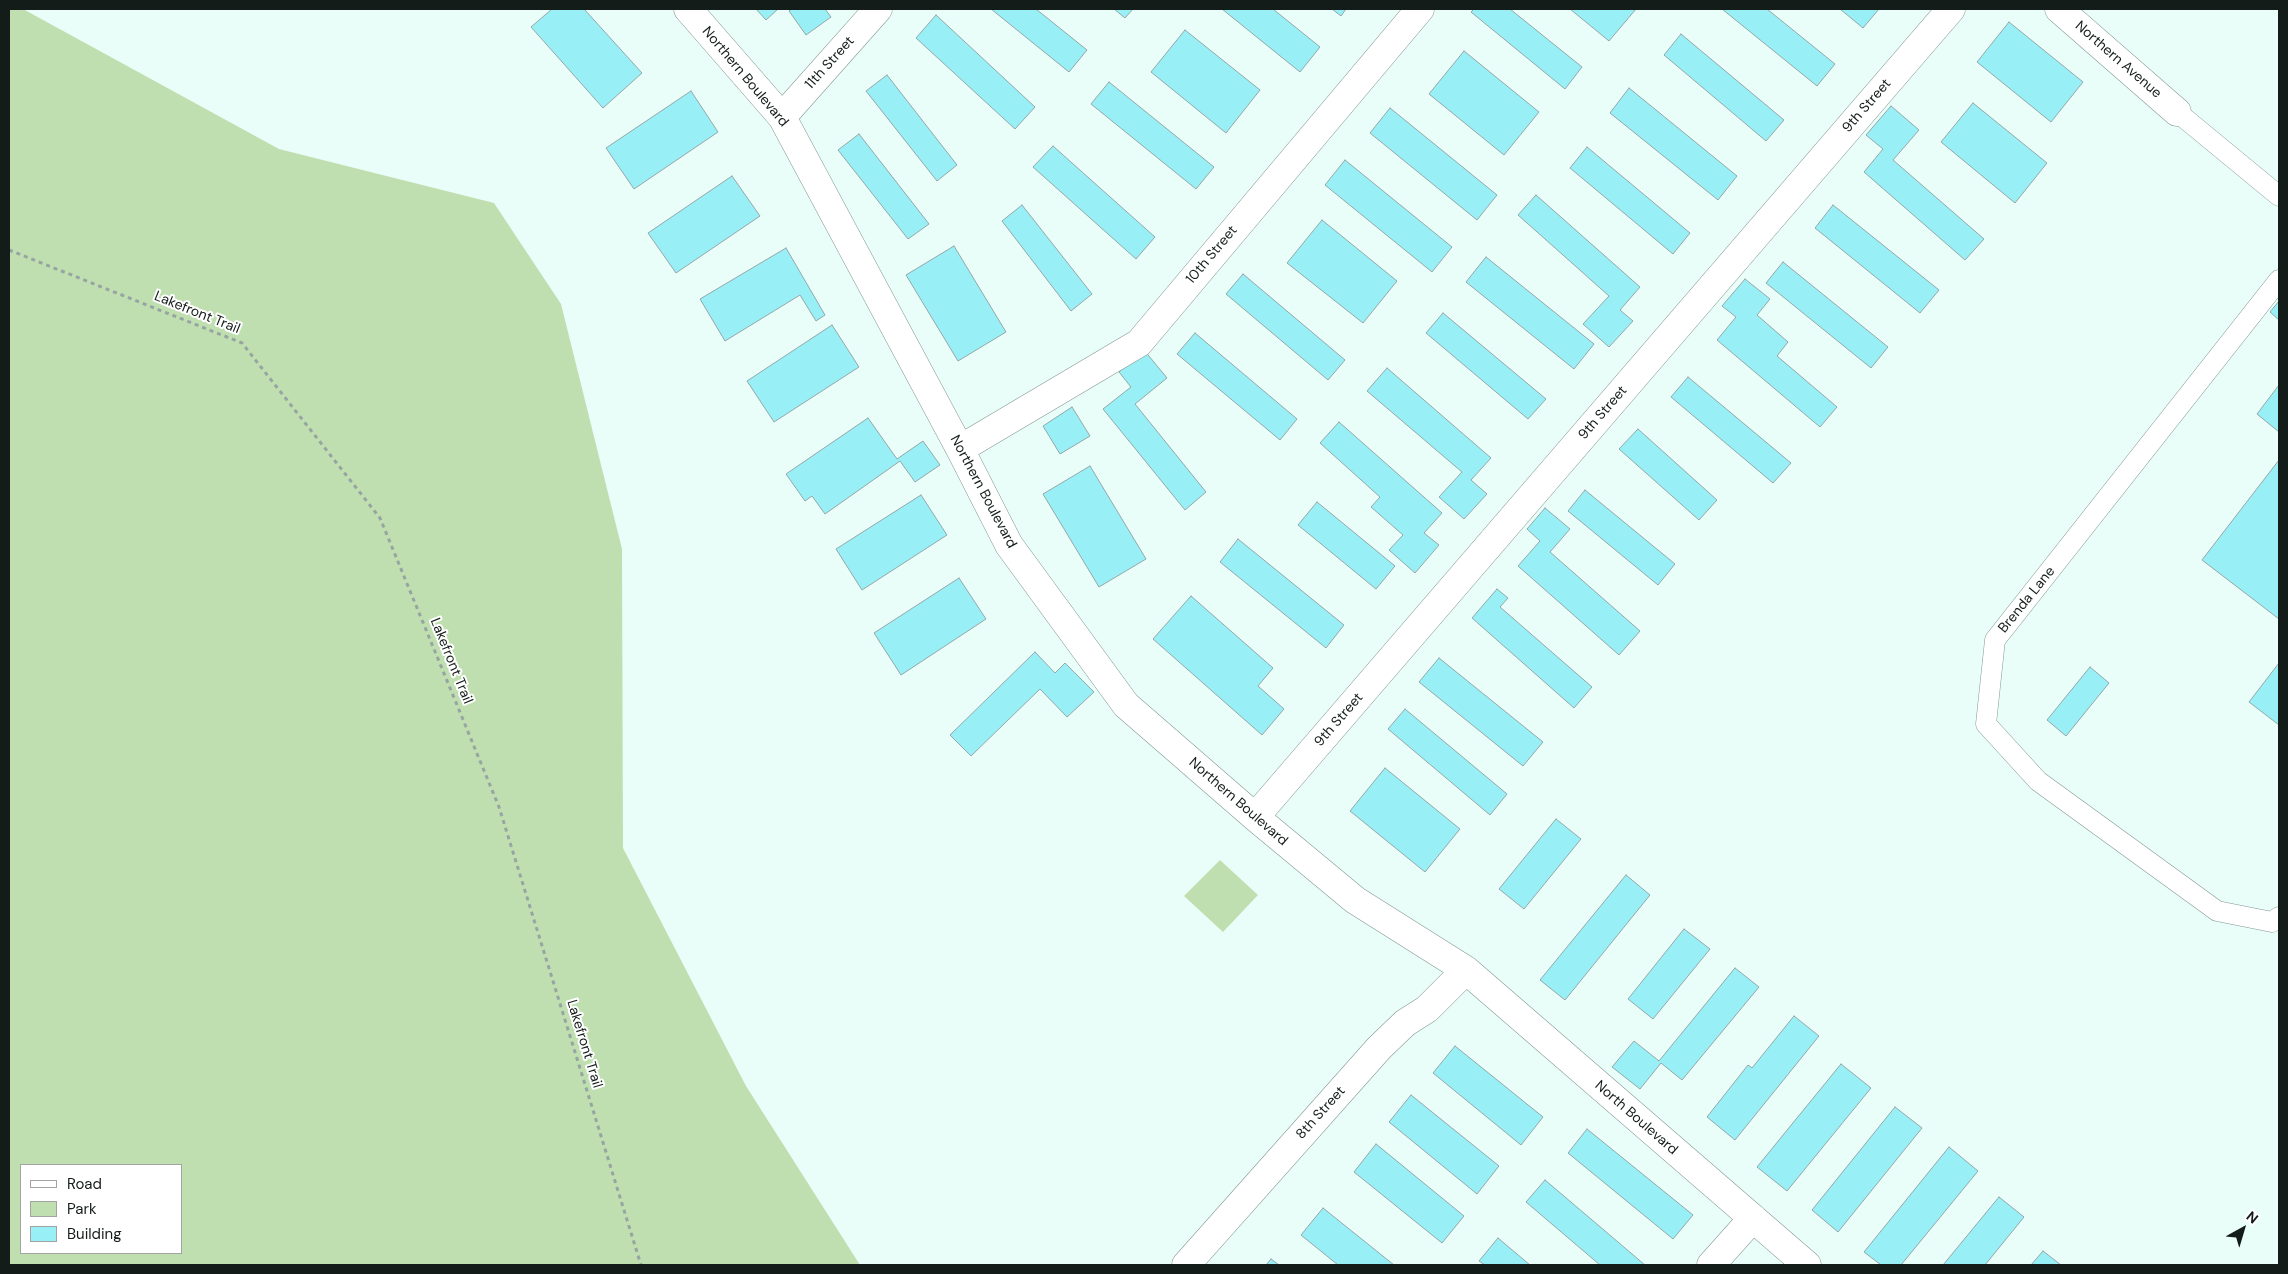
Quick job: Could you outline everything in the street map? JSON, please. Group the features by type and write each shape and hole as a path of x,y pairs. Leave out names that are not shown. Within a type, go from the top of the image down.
{"street":[{"name":"Northern Boulevard","path":"688,9 782,117 960,449 1009,545 1126,705 1255,817 1355,900 1466,970"},
{"name":"11th Street","path":"782,117 878,9"},
{"name":"10th Street","path":"960,449 1139,342 1420,9"},
{"name":"9th Street","path":"1255,817 1950,9"},
{"name":"Northern Avenue","path":"2059,9 2177,112"},
{"name":"North Boulevard","path":"1466,970 1807,1265"},
{"name":"8th Street","path":"1186,1265 1379,1048 1405,1023 1427,1009 1466,970"},
{"path":"1711,1265 1753,1218"}],"lane":[{"path":"2177,112 2279,196"},
{"name":"Brenda Lane","path":"2279,280 1995,640 1986,724 2038,781 2217,911 2272,922 2279,917"}],"path":[{"name":"Lakefront Trail","path":"9,250 242,343 380,518 499,807 641,1265"}],"green space":[{"path":"9,9 23,9 279,149 494,203 561,304 622,549 623,848 746,1086 860,1265 9,1265"},
{"path":"1220,860 1258,895 1223,932 1184,896"}],"building":[{"path":"552,9 584,9 642,73 603,108 531,27"},
{"path":"756,9 778,9 766,20"},
{"path":"792,9 825,9 831,17 806,35 789,11"},
{"path":"991,9 1036,9 1087,50 1069,72"},
{"path":"1114,9 1133,9 1125,18"},
{"path":"1222,9 1273,9 1320,47 1300,72"},
{"path":"1332,9 1346,9 1341,16"},
{"path":"1474,9 1510,9 1582,67 1565,89 1471,12"},
{"path":"1570,9 1636,9 1609,41"},
{"path":"1722,9 1767,9 1835,64 1817,86"},
{"path":"1840,9 1879,9 1863,28"},
{"path":"936,15 1035,107 1015,129 916,38"},
{"path":"2009,22 2083,82 2051,122 1977,62"},
{"path":"1185,30 1260,90 1226,133 1151,72"},
{"path":"1681,34 1784,120 1766,141 1664,55"},
{"path":"1464,51 1539,112 1504,155 1429,94"},
{"path":"887,75 957,165 937,181 866,91"},
{"path":"1109,82 1214,167 1196,189 1091,104"},
{"path":"1629,88 1737,176 1718,200 1610,113"},
{"path":"691,91 718,132 634,189 606,148"},
{"path":"1973,103 2047,163 2015,203 1941,142"},
{"path":"1891,106 1919,130 1893,160 1984,239 1965,260 1864,172 1883,149 1866,135"},
{"path":"1390,108 1497,195 1477,220 1370,133"},
{"path":"859,134 929,224 908,239 838,150"},
{"path":"1053,146 1155,237 1136,259 1033,167"},
{"path":"1587,147 1690,233 1673,254 1570,168"},
{"path":"1345,160 1452,247 1432,272 1325,185"},
{"path":"732,176 760,216 676,273 648,233"},
{"path":"1536,195 1640,287 1620,310 1633,321 1609,347 1583,324 1609,296 1518,215"},
{"path":"1022,205 1092,294 1071,311 1002,221"},
{"path":"1833,205 1939,290 1920,313 1815,228"},
{"path":"1322,220 1397,281 1363,323 1287,263"},
{"path":"954,246 1006,332 958,361 906,275"},
{"path":"786,248 825,315 816,321 800,295 725,341 700,299"},
{"path":"1486,257 1594,344 1574,369 1466,282"},
{"path":"1783,262 1888,347 1871,368 1766,283"},
{"path":"1243,274 1345,360 1328,380 1226,294"},
{"path":"1745,279 1770,299 1757,315 1788,342 1777,356 1837,407 1820,427 1717,340 1736,317 1722,306"},
{"path":"2279,301 2279,320 2270,312"},
{"path":"1443,313 1546,399 1528,419 1426,333"},
{"path":"832,325 859,367 774,422 747,381"},
{"path":"1195,333 1297,419 1280,440 1177,354"},
{"path":"1144,350 1167,378 1135,404 1206,492 1185,510 1103,409 1131,387 1119,372"},
{"path":"1387,368 1491,458 1471,480 1487,494 1464,519 1439,497 1462,472 1367,391"},
{"path":"1688,377 1791,463 1773,483 1671,397"},
{"path":"2279,385 2279,432 2257,414"},
{"path":"1072,407 1090,436 1060,454 1043,426"},
{"path":"868,418 897,459 923,441 940,465 915,482 900,461 825,514 812,496 805,501 786,474"},
{"path":"1339,422 1442,513 1424,533 1439,545 1415,573 1389,550 1403,535 1371,507 1380,497 1320,443"},
{"path":"1638,429 1717,500 1699,520 1619,449"},
{"path":"2279,460 2279,619 2202,560"},
{"path":"1090,466 1146,559 1099,587 1043,494"},
{"path":"1585,490 1675,564 1658,585 1568,511"},
{"path":"921,495 947,535 862,590 836,549"},
{"path":"1317,502 1395,566 1376,589 1298,525"},
{"path":"1545,508 1570,529 1550,552 1640,631 1619,655 1518,566 1540,541 1527,529"},
{"path":"1238,539 1344,625 1326,648 1220,562"},
{"path":"959,578 986,619 901,675 874,633"},
{"path":"1497,589 1508,598 1500,607 1592,687 1574,708 1472,618"},
{"path":"1191,596 1273,668 1258,686 1284,709 1262,735 1153,639"},
{"path":"1035,652 1055,673 1065,663 1094,692 1067,717 1040,689 971,756 950,735"},
{"path":"1439,658 1543,742 1523,766 1419,682"},
{"path":"2279,663 2279,725 2249,702"},
{"path":"2090,667 2109,683 2066,736 2047,720"},
{"path":"1405,709 1507,794 1490,815 1388,729"},
{"path":"1385,768 1460,829 1425,872 1350,811"},
{"path":"1556,819 1581,839 1524,909 1499,889"},
{"path":"1626,875 1650,895 1565,1000 1540,980"},
{"path":"1684,929 1710,949 1653,1019 1628,999"},
{"path":"1735,968 1759,987 1682,1080 1661,1063 1640,1089 1612,1067 1634,1041 1659,1061"},
{"path":"1794,1016 1819,1036 1735,1140 1707,1117 1748,1065 1752,1068"},
{"path":"1455,1046 1543,1117 1521,1145 1433,1073"},
{"path":"1841,1064 1871,1088 1787,1191 1757,1167"},
{"path":"1411,1095 1499,1166 1477,1194 1389,1122"},
{"path":"1895,1107 1922,1128 1838,1232 1812,1210"},
{"path":"1587,1129 1693,1215 1673,1239 1568,1153"},
{"path":"1376,1144 1464,1216 1442,1243 1354,1172"},
{"path":"1949,1147 1978,1171 1901,1265 1881,1265 1864,1252"},
{"path":"1545,1180 1645,1265 1600,1265 1526,1202"},
{"path":"1999,1197 2024,1217 1985,1265 1943,1265"},
{"path":"1323,1208 1394,1265 1338,1265 1301,1235"},
{"path":"1498,1238 1530,1265 1485,1265 1479,1261"},
{"path":"2043,1251 2061,1265 2031,1265"},
{"path":"1271,1259 1279,1265 1266,1265"}]}
